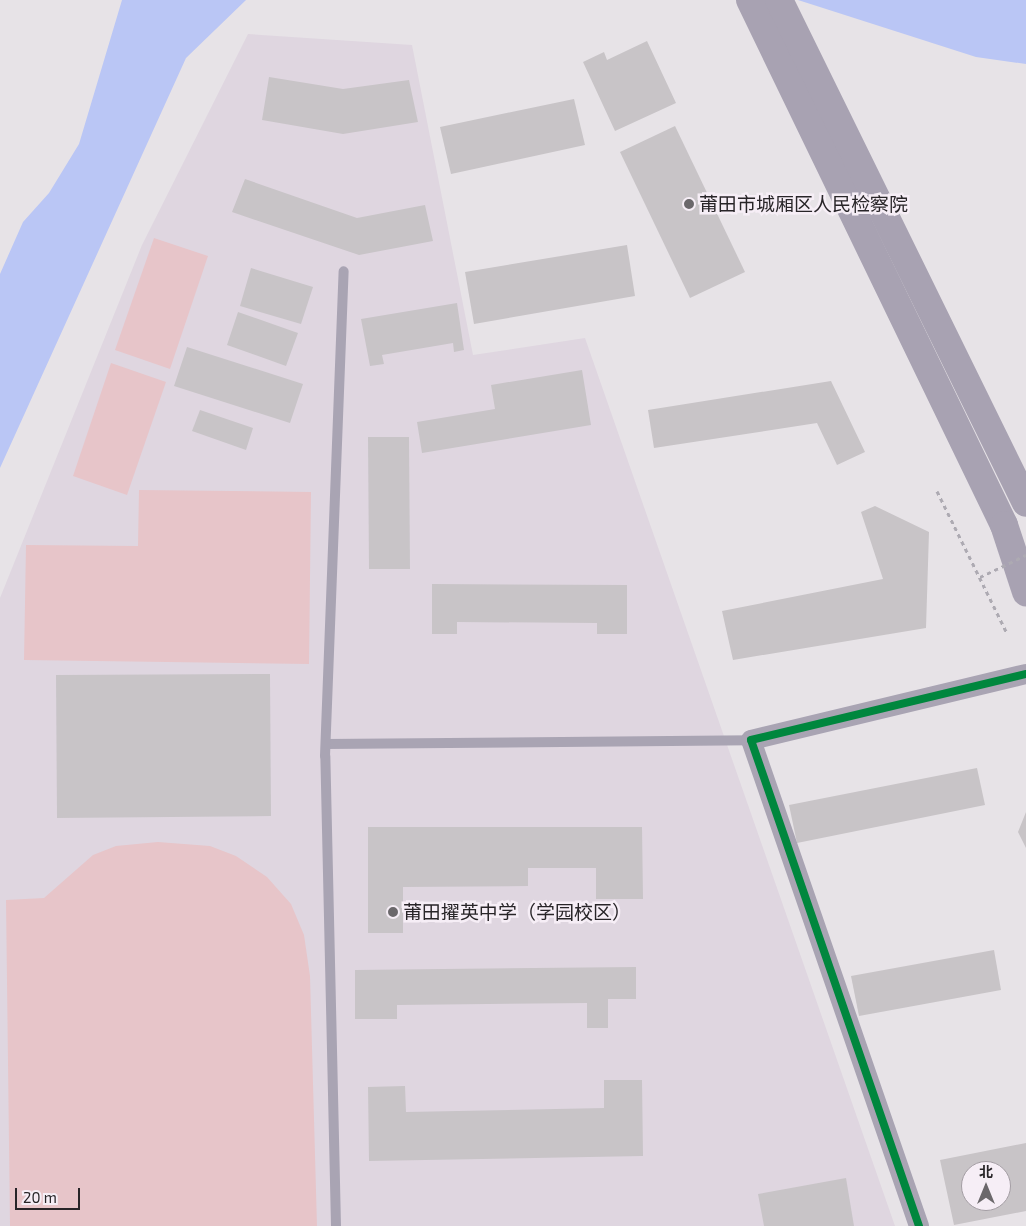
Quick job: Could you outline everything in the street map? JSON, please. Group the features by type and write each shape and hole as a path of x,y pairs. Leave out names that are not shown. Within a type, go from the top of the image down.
{"main road":[{"path":"750,0 1004,525 1026,592"},
{"path":"780,2 1026,503"}],"street":[{"path":"919,1226 751,740 1026,674"}],"lane":[{"path":"336,1226 326,744 344,270"},
{"path":"326,744 751,740"}],"path":[{"path":"937,491 1007,633"},
{"path":"980,577 1026,555"}],"shaded area":[{"name":"莆田擢英中学（学园校区）","path":"248,34 412,45 473,355 585,338 895,1226 0,1226 0,598 142,245"},
{"path":"154,238 208,256 170,369 115,350"},
{"path":"111,363 166,382 127,495 73,476"},
{"path":"139,490 311,492 309,664 24,660 26,545 138,546"},
{"path":"158,842 210,846 236,856 267,877 291,904 304,935 310,976 317,1226 10,1226 6,900 44,898 93,855 116,846"}],"water":[{"path":"122,0 246,0 186,58 0,468 0,274 23,222 49,193 79,144"},
{"path":"798,0 1026,0 1026,64 976,57"}],"building":[{"path":"647,41 676,103 615,131 583,62 604,52 607,60"},
{"path":"269,77 343,89 409,80 418,122 343,134 262,120"},
{"path":"574,99 585,145 451,174 440,127"},
{"path":"675,126 745,272 690,298 620,152"},
{"path":"245,179 357,218 425,205 433,241 359,255 232,212"},
{"path":"627,245 635,296 474,324 465,272"},
{"path":"251,268 313,287 301,324 240,306"},
{"path":"457,303 464,350 454,352 453,343 382,355 384,364 370,366 361,319"},
{"path":"238,312 298,333 286,366 227,345"},
{"path":"187,347 303,384 290,423 174,386"},
{"path":"582,370 591,425 422,453 417,422 495,409 491,385"},
{"path":"831,381 865,452 837,465 817,423 654,448 648,410"},
{"path":"200,410 253,428 246,450 192,431"},
{"path":"368,437 409,437 410,569 369,569"},
{"path":"875,506 929,532 926,628 733,660 722,611 883,579 861,512"},
{"path":"432,584 627,585 627,634 597,634 597,623 457,622 457,634 432,634"},
{"path":"270,674 271,816 57,818 56,675"},
{"path":"977,768 985,805 797,843 789,805"},
{"path":"1026,812 1026,848 1018,832"},
{"path":"368,827 642,827 643,899 596,899 596,868 528,868 528,886 403,887 403,933 368,933"},
{"path":"994,950 1001,990 859,1016 851,976"},
{"path":"636,967 636,999 608,999 608,1028 587,1028 587,1003 397,1005 397,1019 355,1019 355,970"},
{"path":"604,1080 642,1080 643,1156 369,1161 368,1087 405,1086 406,1112 604,1108"},
{"path":"1026,1143 1026,1211 954,1225 940,1160"},
{"path":"846,1178 854,1226 764,1226 758,1194"}],"cycle path":[{"path":"919,1226 751,740 1026,674"}],"place":[{"name":"莆田市城厢区人民检察院","path":"689,204"},
{"name":"莆田擢英中学（学园校区）","path":"393,912"}]}
